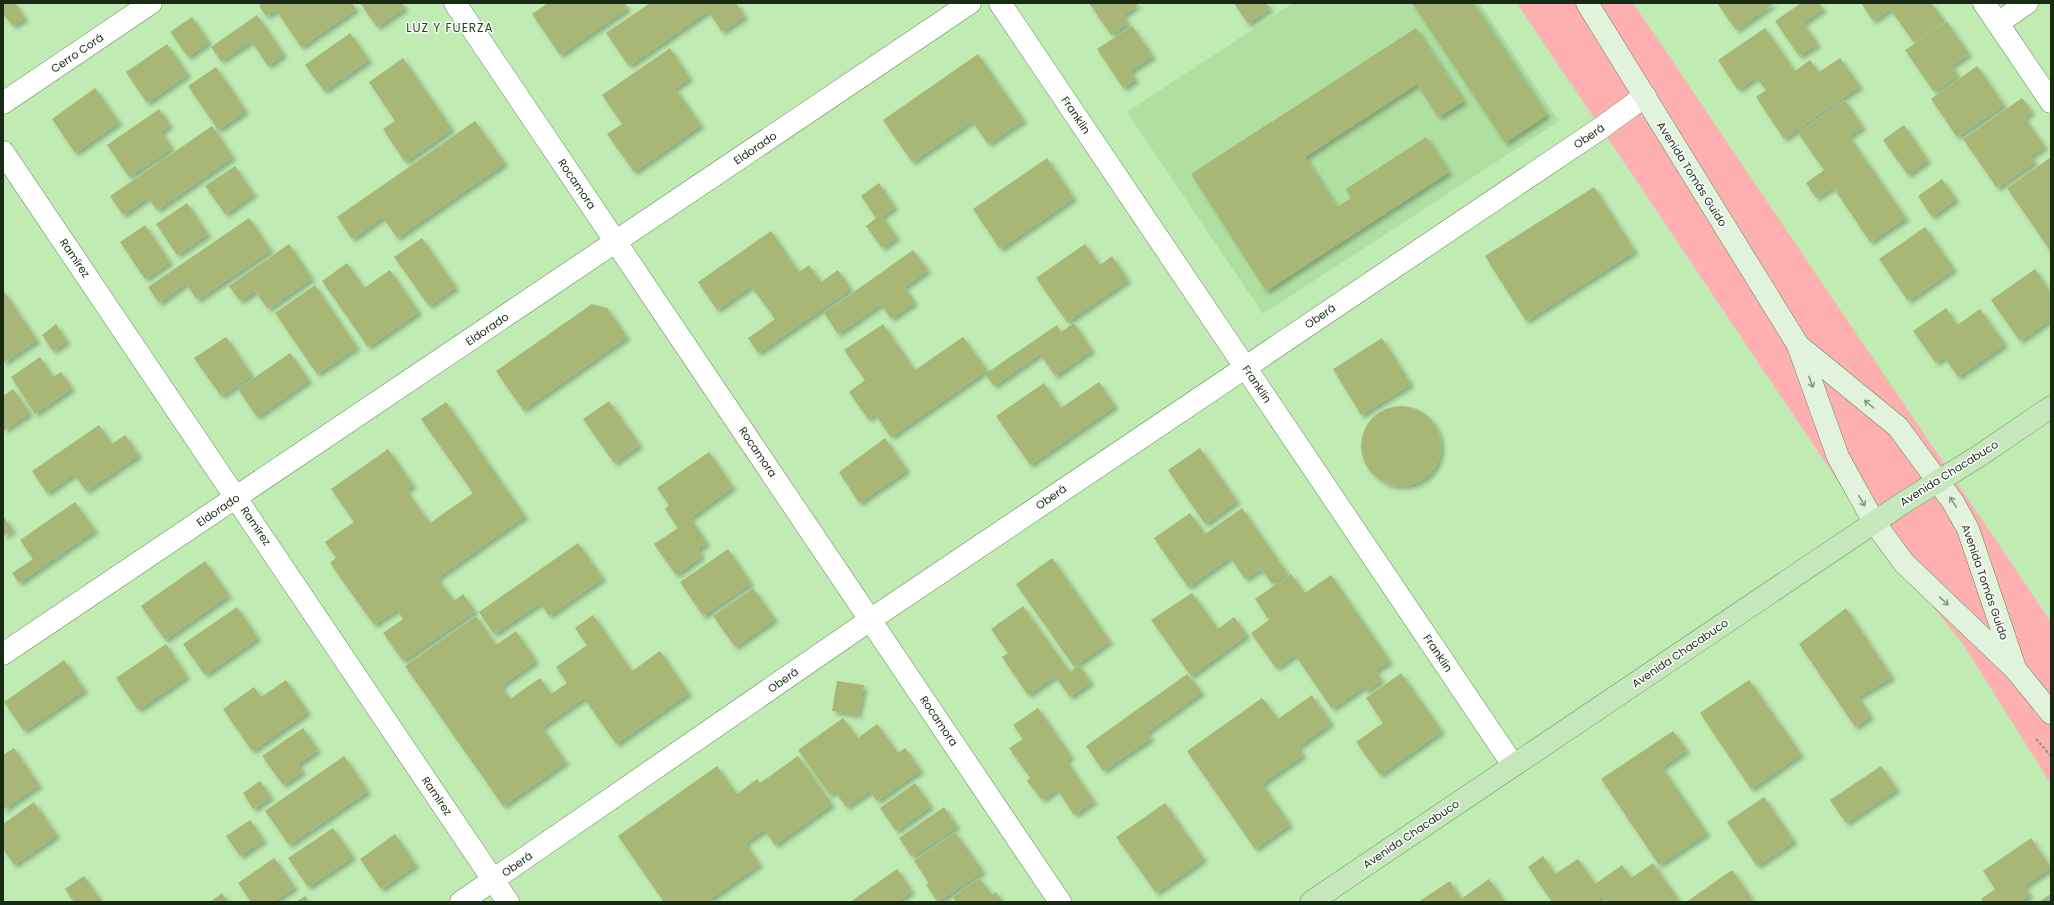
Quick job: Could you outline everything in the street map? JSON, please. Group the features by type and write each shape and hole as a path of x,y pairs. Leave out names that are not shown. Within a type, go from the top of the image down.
{"main road":[{"name":"Avenida Tomás Guido","path":"1587,3 1798,345 1838,457 1874,522 1904,563 2015,670 2051,713"},
{"name":"Avenida Tomás Guido","path":"1798,345 1898,427 1953,502 1968,529 2015,670"},
{"name":"Avenida Chacabuco","path":"1310,902 1874,522 1938,482 2051,407"}],"street":[{"name":"Cerro Corá","path":"3,103 150,3"},
{"name":"Rocamora","path":"455,3 1060,902"},
{"name":"Eldorado","path":"3,654 970,3"},
{"name":"Franklin","path":"1000,3 1246,366 1513,765"},
{"path":"1984,3 2051,102"},
{"path":"1998,23 2027,3"},
{"name":"Oberá","path":"461,902 870,620 1601,128 1645,96"},
{"name":"Ramírez","path":"3,152 237,497 508,902"}],"shaded area":[{"path":"1293,3 1480,3 1559,121 1263,314 1127,112"},
{"path":"1517,3 1633,3 2051,622 2051,784 1963,644 1868,526"}],"building":[{"path":"3,3 15,3 25,18 13,26 3,14"},
{"path":"263,3 352,3 356,9 301,47 276,10 266,16 259,6"},
{"path":"360,3 402,3 405,8 377,27"},
{"path":"548,3 624,3 628,8 560,55 532,14"},
{"path":"650,3 736,3 745,16 722,32 708,11 629,66 606,33"},
{"path":"1089,3 1136,3 1138,5 1123,15 1128,23 1111,35"},
{"path":"1234,3 1266,3 1270,8 1248,24"},
{"path":"1412,3 1473,3 1547,115 1505,143"},
{"path":"1717,3 1773,3 1773,4 1736,30"},
{"path":"1801,3 1819,3 1823,9 1803,23 1818,44 1799,56 1775,21"},
{"path":"1861,3 1931,3 1945,22 1914,43 1890,9 1873,21"},
{"path":"257,15 284,54 268,66 251,41 221,61 211,47"},
{"path":"192,17 209,42 188,57 170,32"},
{"path":"1947,22 1969,54 1951,66 1958,75 1934,92 1905,50"},
{"path":"1132,26 1153,56 1130,71 1136,79 1123,88 1097,49"},
{"path":"1416,28 1464,101 1438,117 1417,84 1305,157 1337,207 1351,198 1346,189 1426,137 1449,172 1266,291 1191,174"},
{"path":"1765,28 1795,71 1810,60 1819,72 1840,58 1860,86 1784,139 1756,97 1766,90 1756,77 1738,90 1718,60"},
{"path":"350,33 369,60 324,91 305,65"},
{"path":"167,44 188,74 147,103 126,72"},
{"path":"670,48 690,78 675,88 701,125 634,172 607,134 622,124 602,95"},
{"path":"978,54 1024,120 988,144 972,121 912,162 883,120"},
{"path":"403,58 452,129 405,162 383,129 395,121 369,82"},
{"path":"1977,66 2004,105 1957,137 1931,99"},
{"path":"216,67 246,111 218,130 188,86"},
{"path":"95,88 119,122 75,153 52,119"},
{"path":"2022,98 2032,112 2024,117 2045,147 2030,156 2035,162 1997,188 1963,139"},
{"path":"1845,100 1863,127 1849,136 1906,218 1870,242 1833,187 1816,198 1806,183 1824,170 1798,133"},
{"path":"159,109 170,125 161,131 172,148 129,177 107,145"},
{"path":"475,121 505,163 397,238 383,217 352,239 337,217"},
{"path":"1904,125 1928,160 1908,175 1883,140"},
{"path":"212,126 233,157 157,210 148,197 123,215 110,196"},
{"path":"2051,157 2051,252 2007,188"},
{"path":"1047,158 1074,198 1000,249 973,209"},
{"path":"235,166 254,194 225,214 205,186"},
{"path":"1942,179 1956,199 1932,217 1918,196"},
{"path":"879,183 895,207 882,216 897,237 882,248 866,226 876,218 861,196"},
{"path":"1594,187 1635,251 1526,321 1485,256"},
{"path":"187,203 208,234 177,255 156,224"},
{"path":"249,218 271,250 197,300 186,283 159,303 148,287"},
{"path":"145,225 170,262 145,279 120,242"},
{"path":"1925,227 1954,269 1908,301 1879,259"},
{"path":"771,231 799,272 809,265 821,282 838,270 851,289 758,353 748,338 775,319 751,286 717,310 698,282"},
{"path":"422,238 456,287 429,306 394,257"},
{"path":"289,244 312,278 268,309 255,291 240,301 229,286"},
{"path":"1085,244 1100,265 1112,256 1128,280 1067,322 1036,278"},
{"path":"913,250 928,270 904,287 915,302 891,319 881,304 838,334 824,313"},
{"path":"347,263 364,288 390,270 419,312 368,347 322,281"},
{"path":"2035,269 2051,293 2051,319 2020,341 1991,300"},
{"path":"315,285 357,347 317,374 275,313"},
{"path":"3,290 37,340 3,363"},
{"path":"592,304 607,308 627,337 523,410 496,371"},
{"path":"1946,308 1957,325 1980,309 2005,344 1958,377 1944,357 1936,363 1913,331"},
{"path":"1074,323 1092,350 1055,376 1040,354 994,386 985,374 1057,325 1061,332"},
{"path":"56,324 67,341 53,351 42,335"},
{"path":"883,324 915,370 963,337 987,370 891,437 875,414 868,419 849,392 865,380 844,350"},
{"path":"226,337 252,375 221,396 194,358"},
{"path":"1382,338 1411,384 1361,415 1333,369"},
{"path":"290,353 309,380 257,417 238,389"},
{"path":"40,357 53,377 61,372 72,388 35,414 11,377"},
{"path":"1099,382 1115,406 1030,465 996,416 1044,383 1061,408"},
{"path":"13,389 30,413 3,431 3,396"},
{"path":"609,401 640,445 614,463 583,419"},
{"path":"446,402 525,516 437,578 454,601 463,594 475,611 403,661 383,633 403,619 397,609 374,625 330,563 336,558 325,542 354,522 331,489 388,449 413,485 406,490 430,523 473,493 421,419"},
{"path":"1401,406 1416,409 1429,418 1438,431 1441,446 1438,461 1429,474 1416,483 1401,486 1386,483 1373,474 1364,461 1361,446 1364,431 1373,418 1386,409"},
{"path":"99,425 112,444 125,435 139,455 86,491 74,474 47,493 32,471"},
{"path":"885,438 907,470 859,503 839,472"},
{"path":"1200,448 1237,501 1205,524 1168,470"},
{"path":"709,452 733,487 690,518 707,543 698,549 702,556 676,575 654,544 678,528 665,509 669,505 657,488"},
{"path":"75,502 95,530 19,583 12,573 33,559 20,540"},
{"path":"1242,508 1287,573 1272,584 1261,569 1245,579 1230,557 1188,587 1154,538 1190,513 1205,534"},
{"path":"3,516 13,530 3,536"},
{"path":"578,543 603,578 549,616 540,603 494,634 479,612"},
{"path":"728,549 751,583 703,616 680,582"},
{"path":"1052,558 1110,641 1074,667 1016,584"},
{"path":"205,561 229,595 165,640 141,606"},
{"path":"1291,574 1305,593 1331,575 1390,661 1375,671 1382,680 1366,691 1363,687 1332,709 1295,655 1276,668 1251,633 1269,620 1255,599"},
{"path":"753,588 775,619 735,647 713,616"},
{"path":"1192,593 1218,629 1234,617 1247,635 1191,676 1151,620"},
{"path":"1023,606 1070,672 1079,665 1091,682 1070,697 1055,676 1028,695 1002,657 1008,653 991,629"},
{"path":"237,607 258,638 205,675 183,644"},
{"path":"1846,608 1892,677 1858,697 1871,716 1855,727 1799,644"},
{"path":"593,615 632,671 660,651 689,693 616,744 584,698 542,727 566,762 503,806 405,666 476,616 496,645 516,631 536,661 501,686 510,699 540,678 551,694 567,683 556,667 587,645 575,628"},
{"path":"166,644 187,676 138,710 116,678"},
{"path":"64,660 85,690 24,731 4,702"},
{"path":"1401,673 1442,731 1380,775 1356,742 1383,723 1366,698"},
{"path":"1187,674 1202,692 1147,732 1151,738 1103,771 1086,746"},
{"path":"286,680 308,712 252,751 223,709 254,687 261,697"},
{"path":"1749,680 1801,754 1751,789 1700,713"},
{"path":"837,681 864,685 858,715 832,711"},
{"path":"1312,695 1331,723 1298,747 1303,755 1262,784 1290,824 1255,849 1187,751 1262,698 1278,719"},
{"path":"1038,708 1071,756 1066,760 1094,801 1074,815 1057,789 1042,800 1027,781 1030,778 1009,748 1023,739 1013,725"},
{"path":"843,718 858,738 877,724 898,753 905,748 921,770 877,801 870,791 846,807 835,791 830,795 798,750"},
{"path":"303,728 318,750 298,764 303,771 283,785 262,756"},
{"path":"1673,731 1687,750 1662,767 1707,833 1659,865 1601,779"},
{"path":"14,748 39,785 3,810 3,755"},
{"path":"344,756 368,791 289,845 265,811"},
{"path":"798,756 832,804 775,845 764,830 745,843 760,864 706,902 664,902 618,836 717,766 737,794 757,779 760,783"},
{"path":"1881,766 1897,789 1846,823 1830,800"},
{"path":"260,781 271,797 253,809 243,793"},
{"path":"915,783 931,806 896,831 880,808"},
{"path":"1764,797 1794,841 1757,866 1727,822"},
{"path":"34,802 57,835 14,865 3,849 3,824"},
{"path":"1165,803 1204,859 1156,893 1116,837"},
{"path":"944,807 957,826 912,857 899,838"},
{"path":"250,820 264,840 240,856 226,836"},
{"path":"333,828 353,857 308,887 288,858"},
{"path":"955,832 983,871 938,902 926,885 929,883 914,861"},
{"path":"395,834 416,865 381,889 360,859"},
{"path":"2031,838 2051,868 2024,886 2030,895 2020,902 1983,902 1981,899 1995,889 1983,871"},
{"path":"1543,856 1555,874 1578,859 1595,884 1622,865 1631,878 1653,863 1680,902 1608,902 1603,896 1594,902 1583,902 1581,899 1576,902 1552,902 1528,867"},
{"path":"274,858 295,887 273,902 251,902 238,883"},
{"path":"897,869 912,891 896,902 850,902"},
{"path":"1732,870 1754,902 1686,902"},
{"path":"84,876 102,902 74,902 65,889"},
{"path":"979,878 992,895 996,892 1003,902 956,902 953,897"},
{"path":"1489,879 1505,902 1418,902 1450,881 1461,899"},
{"path":"222,893 228,902 210,902"},
{"path":"2051,894 2051,902 2038,902"},
{"path":"305,896 309,902 296,902"}],"district":[{"name":"LUZ Y FUERZA","path":"450,27"}]}
